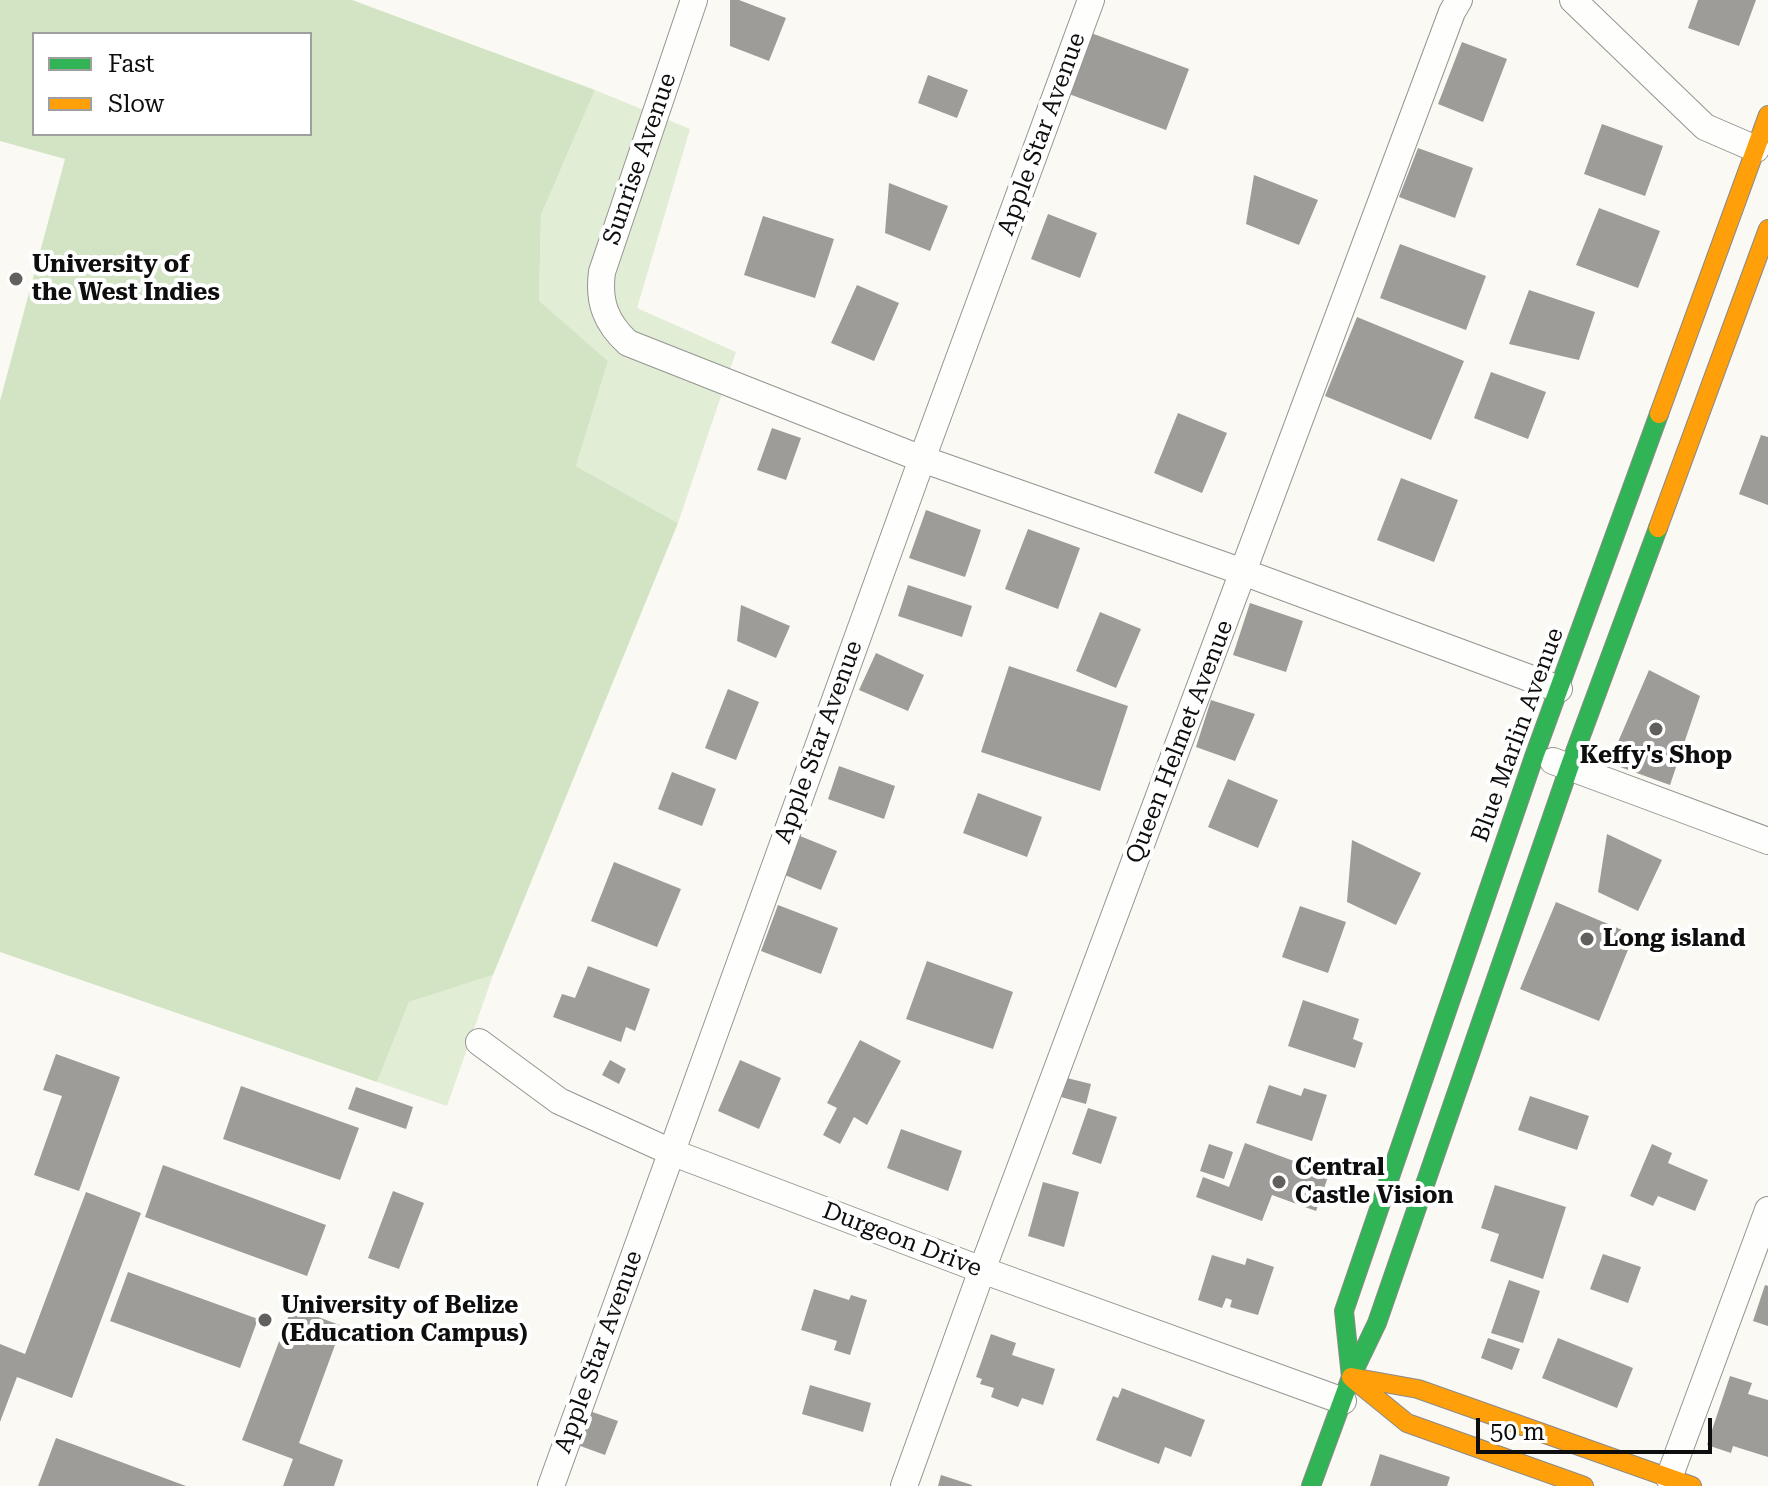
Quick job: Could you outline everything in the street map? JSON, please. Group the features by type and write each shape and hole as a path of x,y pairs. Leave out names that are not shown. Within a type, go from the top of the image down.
{"street":[{"name":"Sunrise Avenue","path":"694,0 602,272 602,304 607,319 628,343 642,350 922,459"},
{"name":"Apple Star Avenue","path":"551,1486 1091,0"},
{"name":"Queen Helmet Avenue","path":"904,1486 982,1270 1459,0"},
{"path":"1573,0 1705,127 1756,149"},
{"name":"Blue Marlin Avenue","path":"1347,1389 1344,1311 1535,754 1768,115"},
{"name":"Blue Marlin Avenue","path":"1311,1486 1347,1389 1377,1323 1569,768 1768,229"},
{"path":"922,459 1243,572 1559,689"},
{"path":"1535,754 1768,841"},
{"name":"Durgeon Drive","path":"479,1042 559,1101 671,1152 982,1270 1347,1389"},
{"path":"1347,1389 1418,1389 1681,1482 1768,1210"},
{"path":"1347,1389 1407,1423 1584,1486"}],"green space":[{"path":"0,0 352,0 595,90 541,215 539,301 608,361 576,466 678,523 493,975 409,1002 377,1082 0,952 0,401 65,159 0,141"},
{"path":"595,90 690,129 637,308 736,352 678,523 576,466 608,361 539,302 541,215"},
{"path":"493,975 447,1106 377,1082 409,1002"}],"building":[{"path":"730,0 739,0 786,18 769,61 730,46"},
{"path":"1698,0 1756,0 1739,46 1688,28"},
{"path":"1091,33 1189,69 1166,130 1069,94"},
{"path":"1462,42 1507,59 1483,122 1438,104"},
{"path":"928,75 968,90 957,118 918,103"},
{"path":"1602,124 1663,146 1645,196 1584,174"},
{"path":"1418,148 1473,168 1455,218 1399,197"},
{"path":"1254,175 1318,200 1299,245 1246,224"},
{"path":"889,183 948,206 930,251 885,233"},
{"path":"1599,208 1660,231 1638,288 1576,265"},
{"path":"1048,214 1097,233 1080,278 1031,259"},
{"path":"763,216 834,239 815,298 744,275"},
{"path":"1400,244 1486,276 1466,330 1380,298"},
{"path":"857,285 899,303 874,361 831,343"},
{"path":"1529,290 1595,312 1579,360 1509,344"},
{"path":"1357,317 1464,361 1431,440 1325,396"},
{"path":"1491,372 1546,392 1528,439 1474,418"},
{"path":"1178,413 1227,433 1202,493 1154,473"},
{"path":"772,428 801,438 786,480 757,470"},
{"path":"1761,435 1768,437 1768,505 1739,494"},
{"path":"1401,478 1458,500 1434,562 1377,540"},
{"path":"926,510 981,530 965,577 909,558"},
{"path":"1028,529 1080,548 1058,609 1005,589"},
{"path":"908,585 972,606 962,637 898,616"},
{"path":"1250,603 1303,621 1286,672 1233,655"},
{"path":"741,605 790,626 776,658 737,641"},
{"path":"1100,612 1141,629 1116,688 1076,671"},
{"path":"876,653 924,675 908,711 859,690"},
{"path":"1009,666 1128,706 1100,791 981,752"},
{"name":"Keffy's Shop","path":"1649,670 1700,696 1670,785 1609,763"},
{"path":"728,689 759,702 736,760 705,748"},
{"path":"1211,700 1255,714 1235,761 1196,747"},
{"path":"839,766 895,786 884,819 828,799"},
{"path":"672,772 716,789 702,826 658,809"},
{"path":"1228,779 1278,800 1258,848 1208,827"},
{"path":"978,793 1042,817 1027,857 963,833"},
{"path":"1607,834 1662,860 1638,911 1598,892"},
{"path":"800,836 837,851 821,890 785,875"},
{"path":"1352,840 1421,873 1396,925 1347,902"},
{"path":"614,862 681,889 657,947 591,921"},
{"path":"1556,902 1634,935 1599,1021 1520,989"},
{"path":"778,905 838,928 821,974 761,951"},
{"path":"1300,906 1346,922 1328,973 1282,957"},
{"path":"927,961 1013,992 993,1049 906,1019"},
{"path":"588,966 650,989 635,1031 626,1027 621,1042 553,1017 562,994 575,998"},
{"path":"1303,1000 1359,1019 1353,1039 1363,1043 1355,1068 1288,1046"},
{"path":"860,1040 901,1061 867,1125 854,1117 840,1144 823,1135 837,1108 827,1103"},
{"path":"56,1054 120,1077 79,1191 34,1175 62,1096 43,1090"},
{"path":"610,1060 626,1069 619,1084 602,1075"},
{"path":"740,1060 781,1078 759,1129 718,1111"},
{"path":"1067,1078 1091,1084 1086,1104 1061,1097"},
{"path":"1269,1085 1301,1096 1304,1088 1327,1095 1312,1141 1256,1123"},
{"path":"241,1086 359,1128 340,1180 223,1139"},
{"path":"356,1087 413,1107 406,1129 348,1109"},
{"path":"1530,1096 1589,1116 1577,1150 1518,1130"},
{"path":"1088,1108 1117,1117 1101,1164 1072,1154"},
{"path":"901,1129 962,1151 948,1191 887,1168"},
{"name":"Central Castle Vision","path":"1245,1143 1329,1174 1316,1211 1272,1195 1262,1221 1196,1197 1203,1177 1229,1187"},
{"path":"1209,1144 1233,1152 1224,1179 1200,1171"},
{"path":"1652,1144 1672,1153 1668,1163 1708,1180 1695,1211 1658,1196 1653,1206 1630,1196"},
{"path":"163,1165 326,1225 307,1276 145,1217"},
{"path":"1043,1182 1079,1192 1064,1247 1028,1236"},
{"path":"1495,1185 1566,1207 1543,1279 1490,1261 1499,1234 1481,1228"},
{"path":"393,1191 424,1203 399,1269 368,1258"},
{"path":"86,1192 141,1213 72,1398 17,1377 0,1422 0,1344 25,1354"},
{"path":"1603,1254 1641,1267 1628,1303 1590,1289"},
{"path":"1212,1255 1245,1265 1247,1258 1274,1267 1258,1315 1230,1307 1232,1300 1226,1298 1222,1308 1198,1300"},
{"path":"128,1272 258,1319 240,1368 110,1321"},
{"path":"1509,1280 1540,1291 1523,1343 1491,1333"},
{"path":"1765,1285 1768,1286 1768,1326 1753,1321"},
{"path":"814,1289 849,1300 851,1295 867,1300 850,1355 834,1350 837,1341 801,1330"},
{"path":"292,1307 342,1326 299,1443 343,1460 334,1486 283,1486 293,1459 242,1440"},
{"path":"991,1334 1016,1343 1012,1355 1055,1369 1043,1405 1022,1398 1018,1407 991,1397 994,1388 980,1384 982,1379 976,1377"},
{"path":"1488,1338 1520,1349 1512,1370 1481,1358"},
{"path":"1558,1338 1633,1368 1617,1408 1542,1378"},
{"path":"1730,1376 1752,1383 1748,1394 1768,1400 1768,1457 1733,1446 1731,1453 1707,1445"},
{"path":"810,1385 871,1403 863,1432 802,1414"},
{"path":"1122,1388 1205,1420 1191,1457 1165,1447 1159,1464 1096,1440 1113,1396 1118,1398"},
{"path":"584,1409 618,1421 605,1455 572,1443"},
{"path":"56,1438 186,1486 38,1486"},
{"path":"1380,1454 1450,1477 1447,1486 1370,1486"},
{"path":"941,1475 972,1485 972,1486 938,1486"}],"traffic: fast":[{"path":"1351,1377 1344,1311 1535,754 1659,414"},
{"path":"1311,1486 1351,1377 1377,1323 1569,768 1658,528"}],"traffic: slow":[{"path":"1659,414 1768,115"},
{"path":"1658,528 1768,229"},
{"path":"1351,1377 1418,1389 1692,1486"},
{"path":"1353,1379 1407,1423 1584,1486"}],"place":[{"name":"University of the West Indies","path":"16,279"},
{"name":"Keffy's Shop","path":"1656,729"},
{"name":"Long island","path":"1587,939"},
{"name":"Central Castle Vision","path":"1279,1182"},
{"name":"University of Belize (Education Campus)","path":"265,1320"}]}
